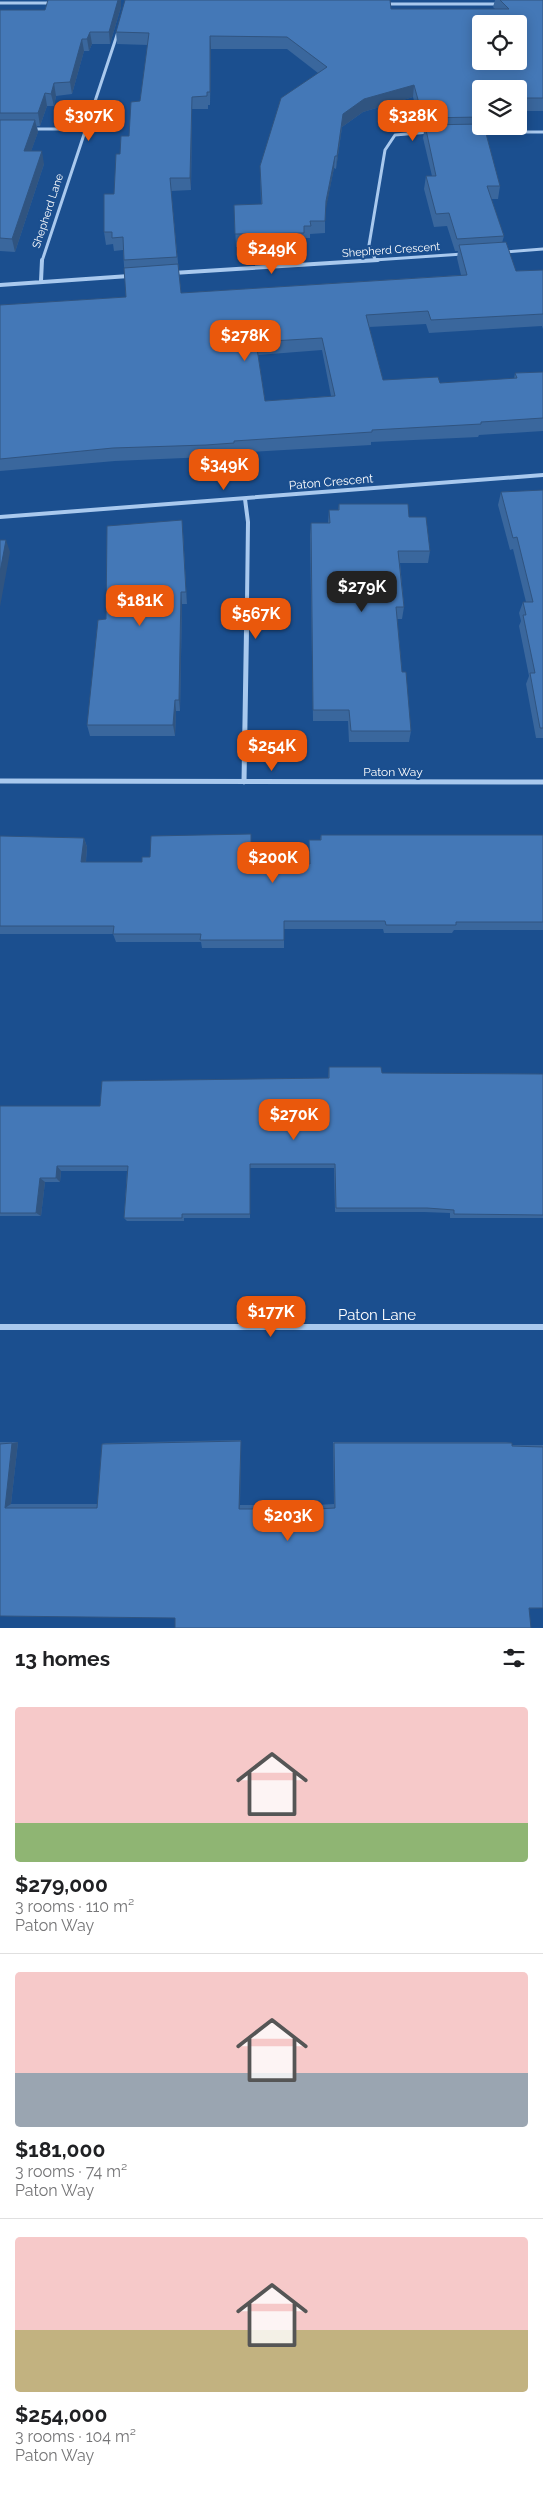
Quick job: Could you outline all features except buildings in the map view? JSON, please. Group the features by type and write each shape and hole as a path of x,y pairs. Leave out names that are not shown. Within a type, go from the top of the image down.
{"street":[{"path":"379,4 428,2 504,4"},
{"path":"0,3 55,3"},
{"name":"Shepherd Lane","path":"41,281 40,264 118,31"},
{"path":"27,129 84,129"},
{"path":"375,260 369,245 386,150 395,135 431,132"},
{"path":"527,132 543,132"},
{"path":"494,252 543,249"},
{"name":"Shepherd Crescent","path":"169,273 465,254"},
{"path":"0,285 130,276"},
{"name":"Paton Crescent","path":"0,517 543,475"},
{"path":"244,782 248,522 245,499"},
{"name":"Paton Way","path":"0,781 543,782"},
{"name":"Paton Lane","path":"0,1327 543,1327"}]}
